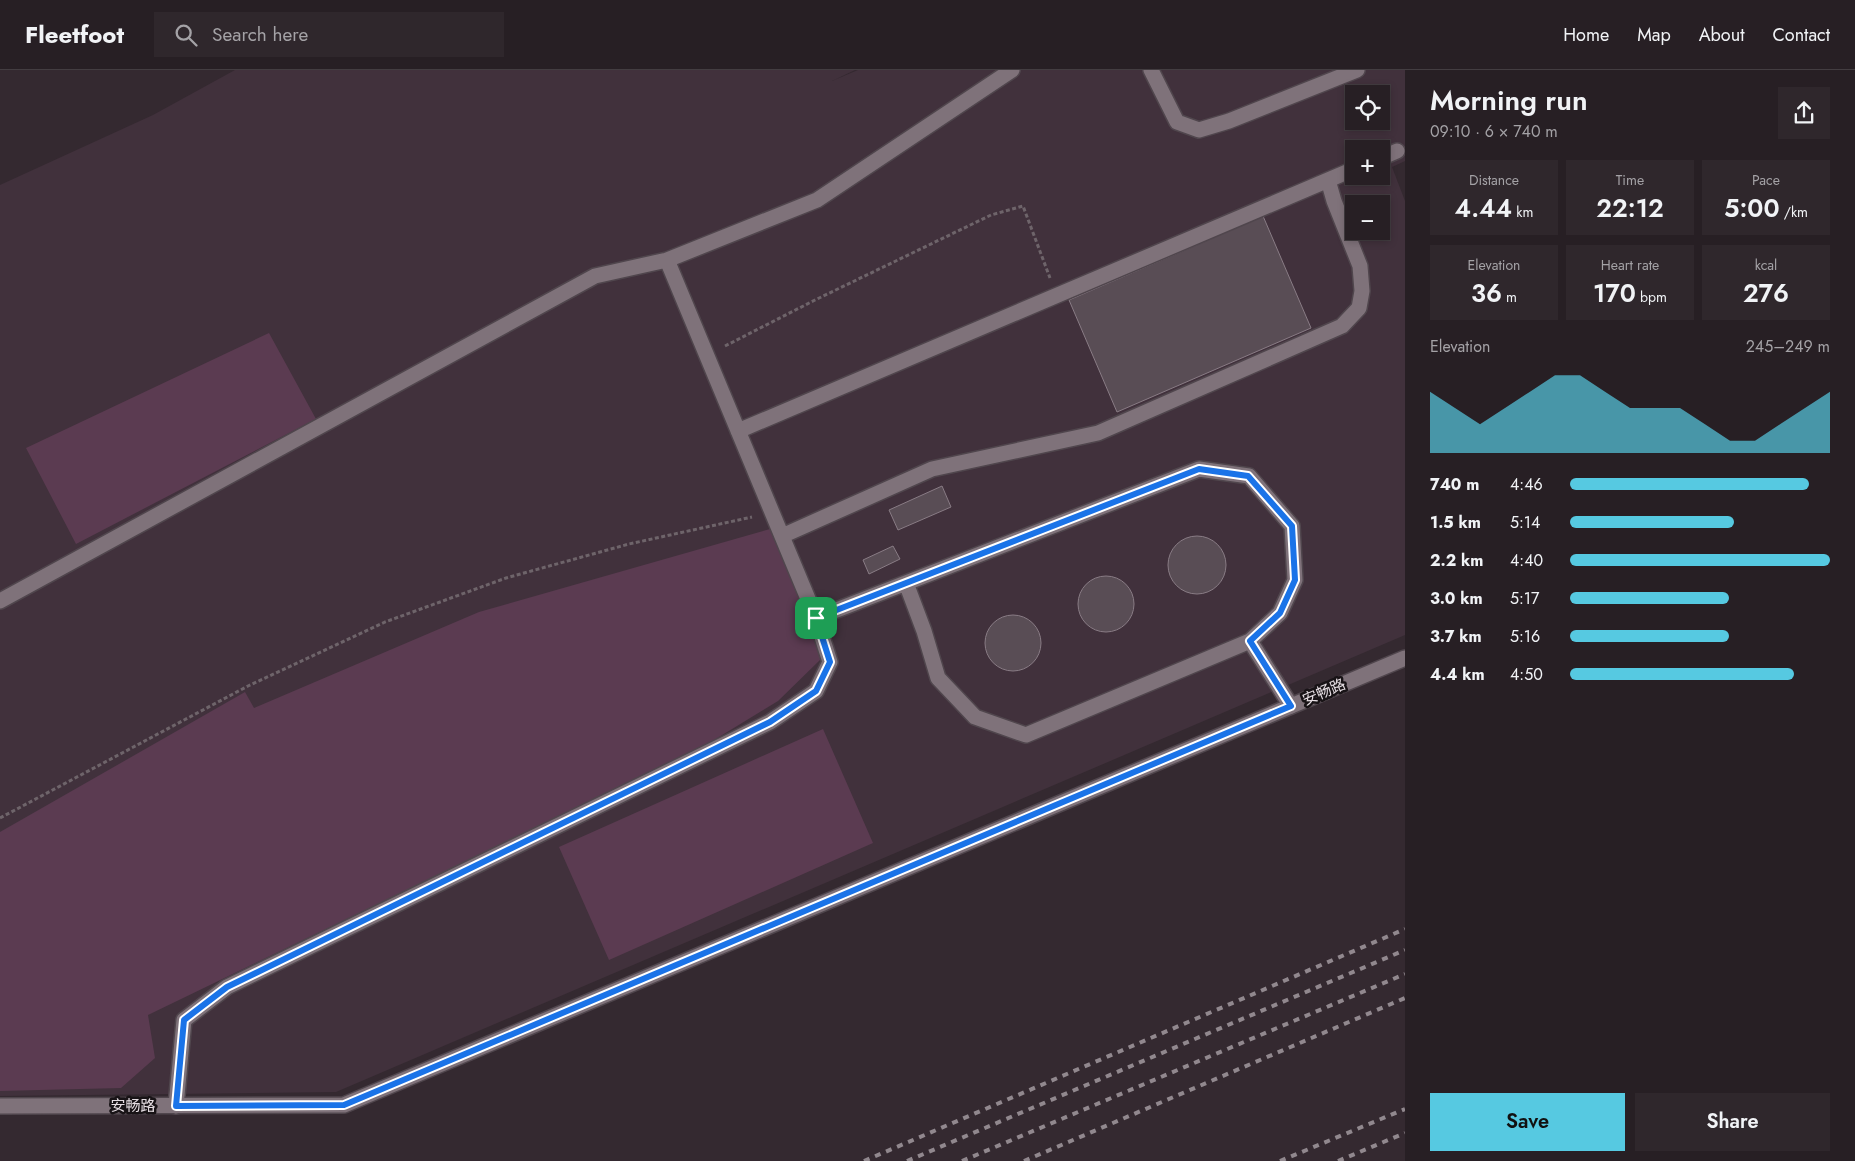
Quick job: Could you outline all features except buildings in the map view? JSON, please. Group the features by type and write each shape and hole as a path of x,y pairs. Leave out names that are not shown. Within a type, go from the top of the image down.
{"street":[{"path":"0,601 595,276 667,260 817,200 1012,70"},
{"path":"1151,70 1177,122 1199,130 1230,121 1357,70"},
{"path":"1390,154 1397,151"},
{"path":"738,431 1345,173"},
{"path":"782,536 932,469 1098,433 1342,326 1359,308 1362,291 1360,266 1334,201 1328,180"},
{"path":"176,1106 184,1020 227,987 770,722 816,691 830,662 816,618 667,260"},
{"path":"816,618 1199,469 1248,476 1292,526 1295,580 1280,613 1250,641 1026,735 975,716 938,678 924,631 906,583"},
{"path":"1250,641 1291,706"},
{"name":"安畅路","path":"0,1106 344,1105 1405,658"}],"path":[{"path":"706,356 815,300 991,215 1023,206 1056,296"},
{"path":"0,818 248,686 385,622 506,578 619,546 772,513"}],"shaded area":[{"path":"235,70 855,70 832,81 858,70 1405,70 1405,161 1392,167 1405,201 1405,635 336,1092 0,1096 0,185 153,115"},
{"path":"269,333 316,419 76,544 26,448"},
{"path":"770,529 817,636 821,659 778,701 701,748 148,1015 155,1058 121,1088 0,1091 0,832 245,692 254,708 479,612"},
{"path":"823,729 873,843 609,960 559,847"}],"railway":[{"path":"864,1161 1405,929"},
{"path":"907,1161 1405,950"},
{"path":"962,1161 1405,974"},
{"path":"1024,1161 1405,998"},
{"path":"1280,1161 1405,1109"},
{"path":"1338,1161 1405,1133"}],"route":[{"path":"1199,469 1248,476 1292,526 1295,580 1280,613 1250,641 1291,706 344,1105 176,1106 184,1020 227,987 770,722 816,691 830,662 816,618 1199,469"}]}
